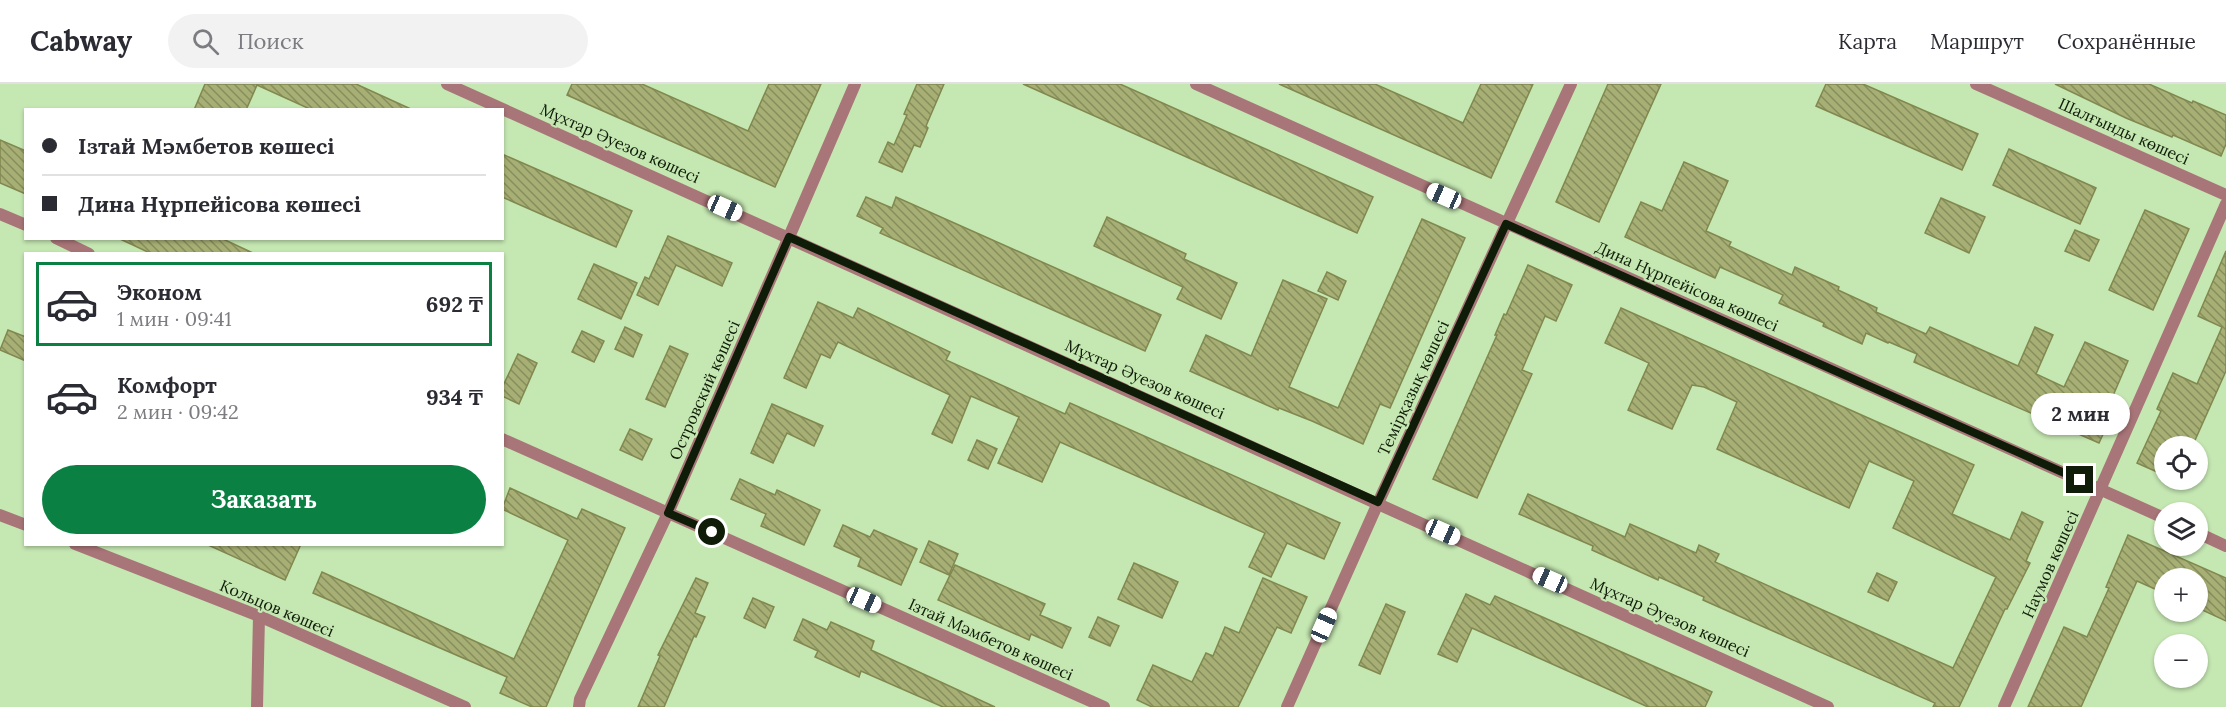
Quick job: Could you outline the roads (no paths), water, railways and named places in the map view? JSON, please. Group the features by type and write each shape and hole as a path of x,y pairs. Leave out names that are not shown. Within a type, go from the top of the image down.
{"street":[{"name":"Мұхтар Әуезов көшесі","path":"447,84 501,108"},
{"name":"Островский көшесі","path":"579,707 580,699 668,513 855,84"},
{"name":"Дина Нұрпейісова көшесі","path":"1196,84 2154,513"},
{"name":"Темірқазық көшесі","path":"1287,707 1378,502 1571,84"},
{"name":"Шалғынды көшесі","path":"1976,84 2226,195"},
{"name":"Мұхтар Әуезов көшесі","path":"504,110 1828,707"},
{"name":"Наумов көшесі","path":"2004,707 2102,490 2226,204"},
{"path":"0,214 24,224"},
{"path":"60,240 85,252"},
{"name":"Ізтай Мәмбетов көшесі","path":"504,440 1104,707"},
{"path":"0,515 24,524"},
{"path":"2208,538 2226,546"},
{"name":"Кольцов көшесі","path":"80,546 259,616 465,707"},
{"path":"257,707 259,616"}]}
